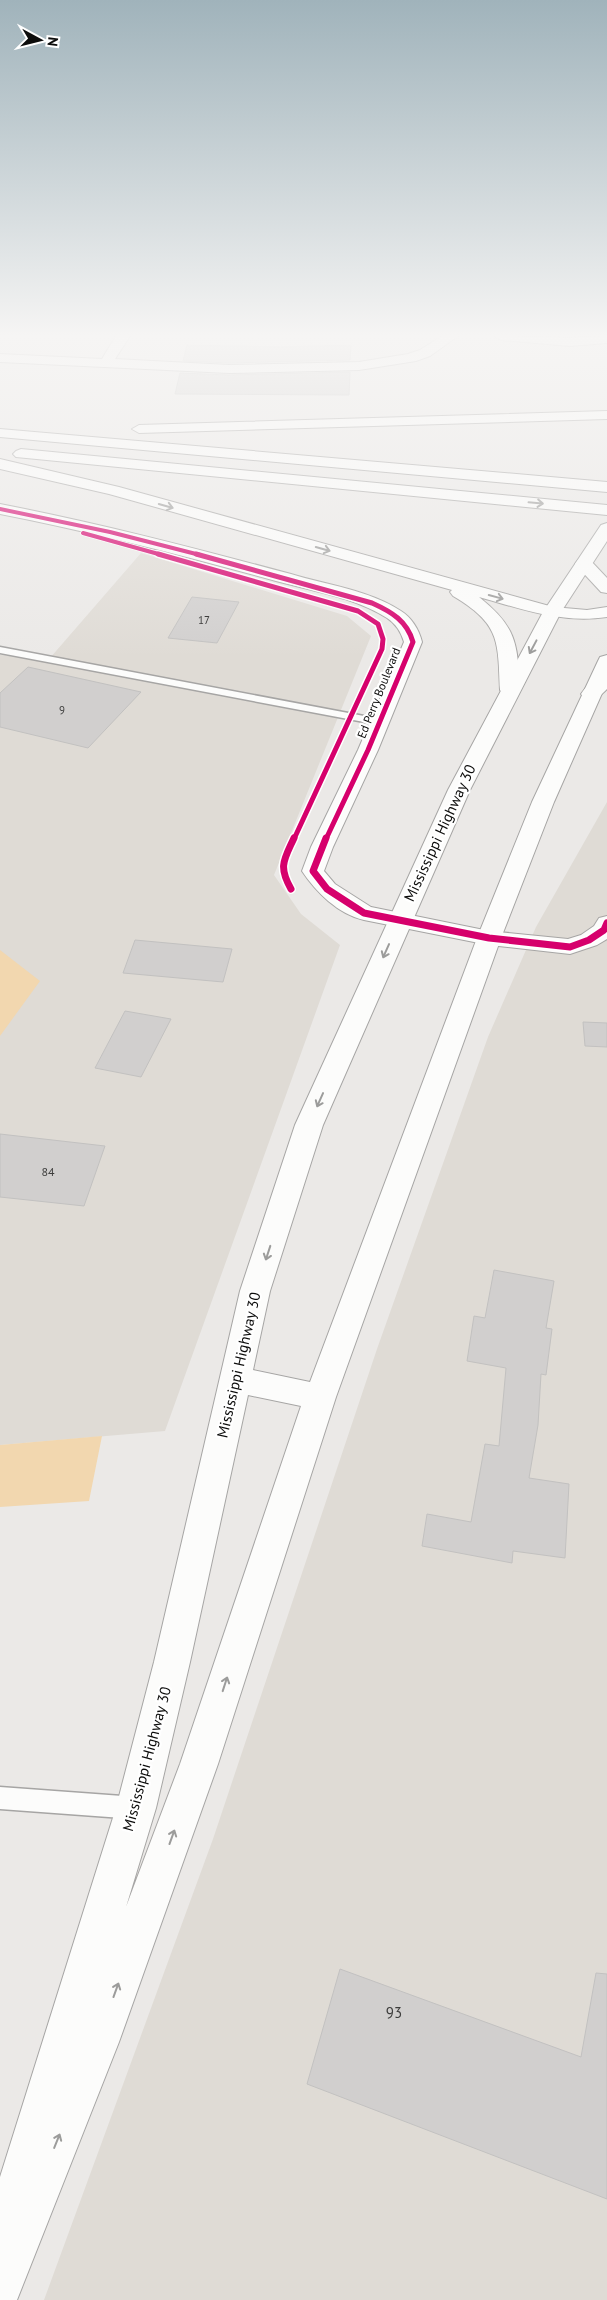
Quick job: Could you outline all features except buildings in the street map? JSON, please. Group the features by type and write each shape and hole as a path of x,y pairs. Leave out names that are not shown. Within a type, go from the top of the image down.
{"main road":[{"path":"116,443 607,487"},
{"path":"0,452 607,510"},
{"path":"0,464 114,490 552,612 587,615 607,612"},
{"name":"Ed Perry Boulevard","path":"0,510 145,539 330,591 378,606 396,615 410,630 413,642 380,722 322,847 314,871 327,889 364,912 399,921 489,938 570,947 589,940 604,930 607,923"},
{"path":"595,546 607,588"},
{"name":"Mississippi Highway 30","path":"0,2251 136,1808 172,1662 255,1291 309,1125 459,790 552,612 595,546"},
{"path":"430,579 462,593 481,607 496,623 507,642 510,690"},
{"path":"0,2284 97,2042 199,1764 320,1397 489,938 543,802 599,686 607,661"},
{"path":"235,1379 320,1397"}],"lane":[{"path":"0,650 61,660 380,722"},
{"path":"0,1798 136,1808"}],"shaded area":[{"path":"141,553 347,616 371,636 274,875 301,914 340,945 165,1431 0,1445 0,655 50,658"},
{"path":"607,802 607,2300 44,2300 213,1839 377,1349 488,1037 536,927"},
{"path":"0,950 40,981 0,1036"},
{"path":"102,1436 89,1501 0,1507 0,1445"}],"cycle path":[{"path":"0,509 110,532 219,560 345,594 372,603 395,615 407,627 413,642 368,750 322,847 313,871 327,889 364,913 489,938 570,947 589,940 604,930 607,923"},
{"path":"83,533 341,605 366,615 378,624 383,639 382,649 283,862 283,875 291,889"}]}
